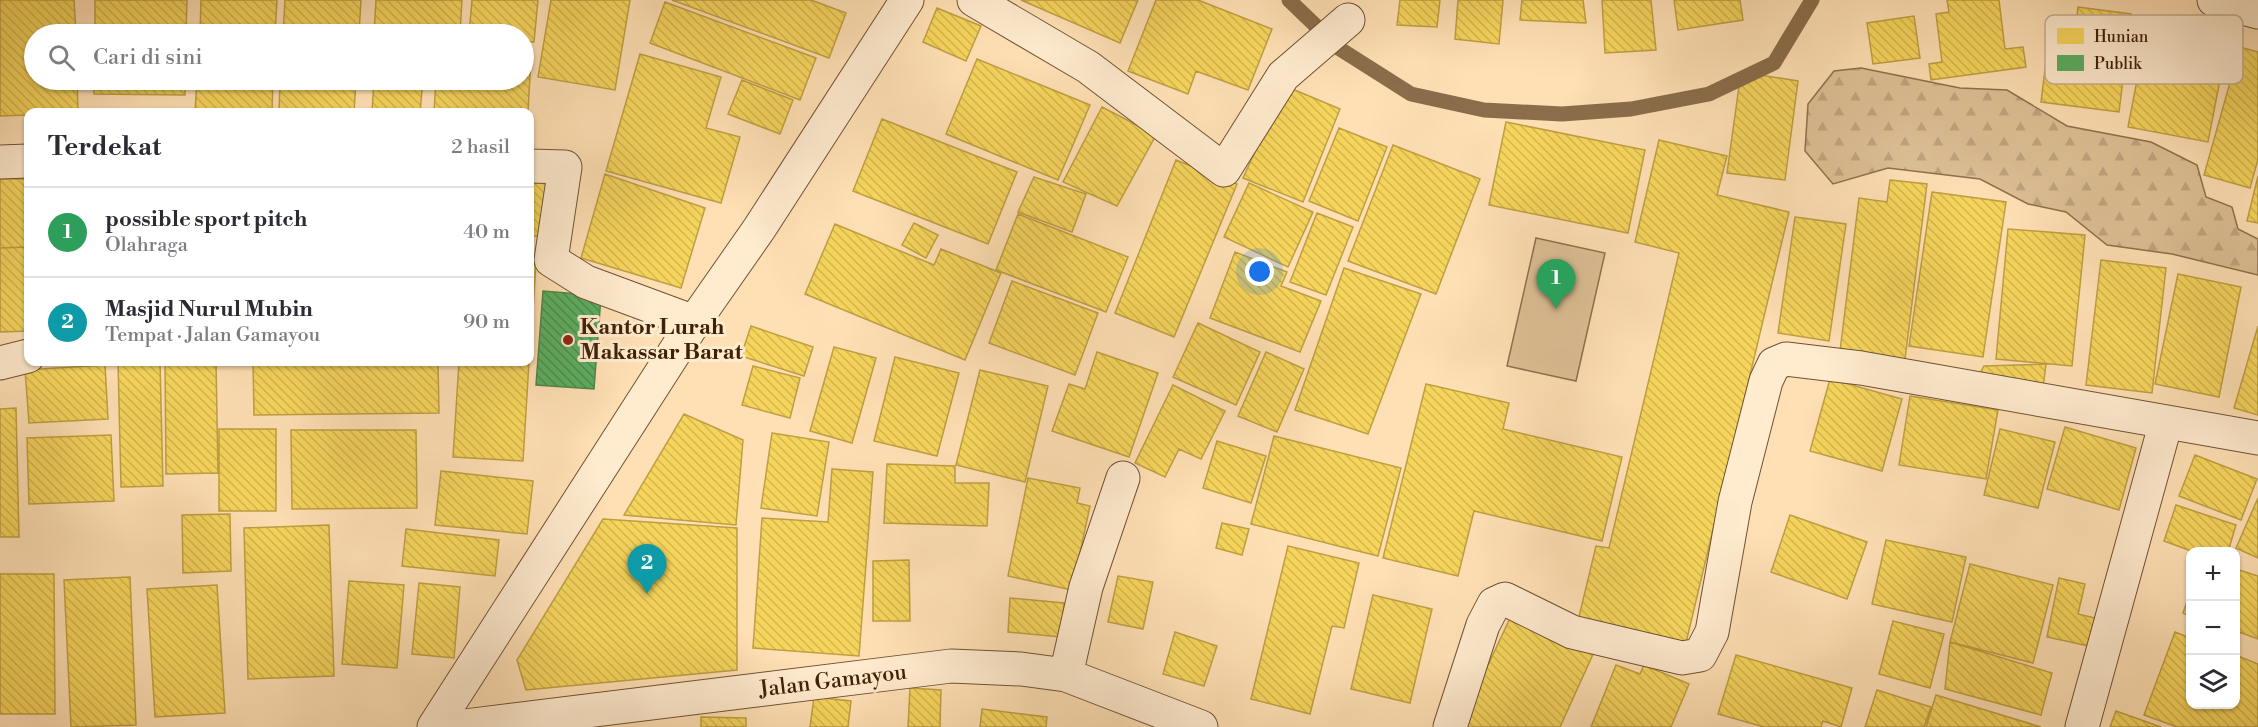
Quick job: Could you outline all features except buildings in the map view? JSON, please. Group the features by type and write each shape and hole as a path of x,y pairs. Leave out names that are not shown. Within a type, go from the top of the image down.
{"street":[{"path":"434,727 694,322 759,229 907,0"},
{"path":"974,0 1088,67 1224,170 1283,76 1348,20"},
{"path":"2214,0 2258,12"},
{"path":"0,162 24,161"},
{"path":"534,166 565,167 551,260 586,282 694,322"},
{"path":"0,363 24,357"},
{"path":"1450,727 1483,625 1494,604 1505,600 1572,632 1682,658 1700,655 1712,632 1735,502 1766,381 1774,364 1786,359 1861,368 2258,438"},
{"path":"2082,727 2166,422"},
{"path":"1066,675 1086,587 1123,478"},
{"name":"Jalan Gamayou","path":"457,727 951,666 1021,669 1066,675 1201,727"}],"green space":[{"path":"1861,68 1960,88 2007,90 2067,126 2151,142 2197,165 2206,197 2232,207 2238,229 2258,239 2258,275 2172,254 2107,245 2066,212 2028,204 1980,179 1888,168 1833,184 1805,151 1808,104 1834,71"},
{"path":"1536,238 1605,253 1576,381 1507,366"}],"waterway":[{"path":"1289,0 1340,49 1411,94 1484,110 1562,114 1631,109 1709,94 1774,63 1812,0"}],"place":[{"name":"possible sport pitch","path":"1556,309"},
{"name":"Kantor Lurah Makassar Barat","path":"568,340"},
{"name":"Masjid Nurul Mubin","path":"647,594"}]}
